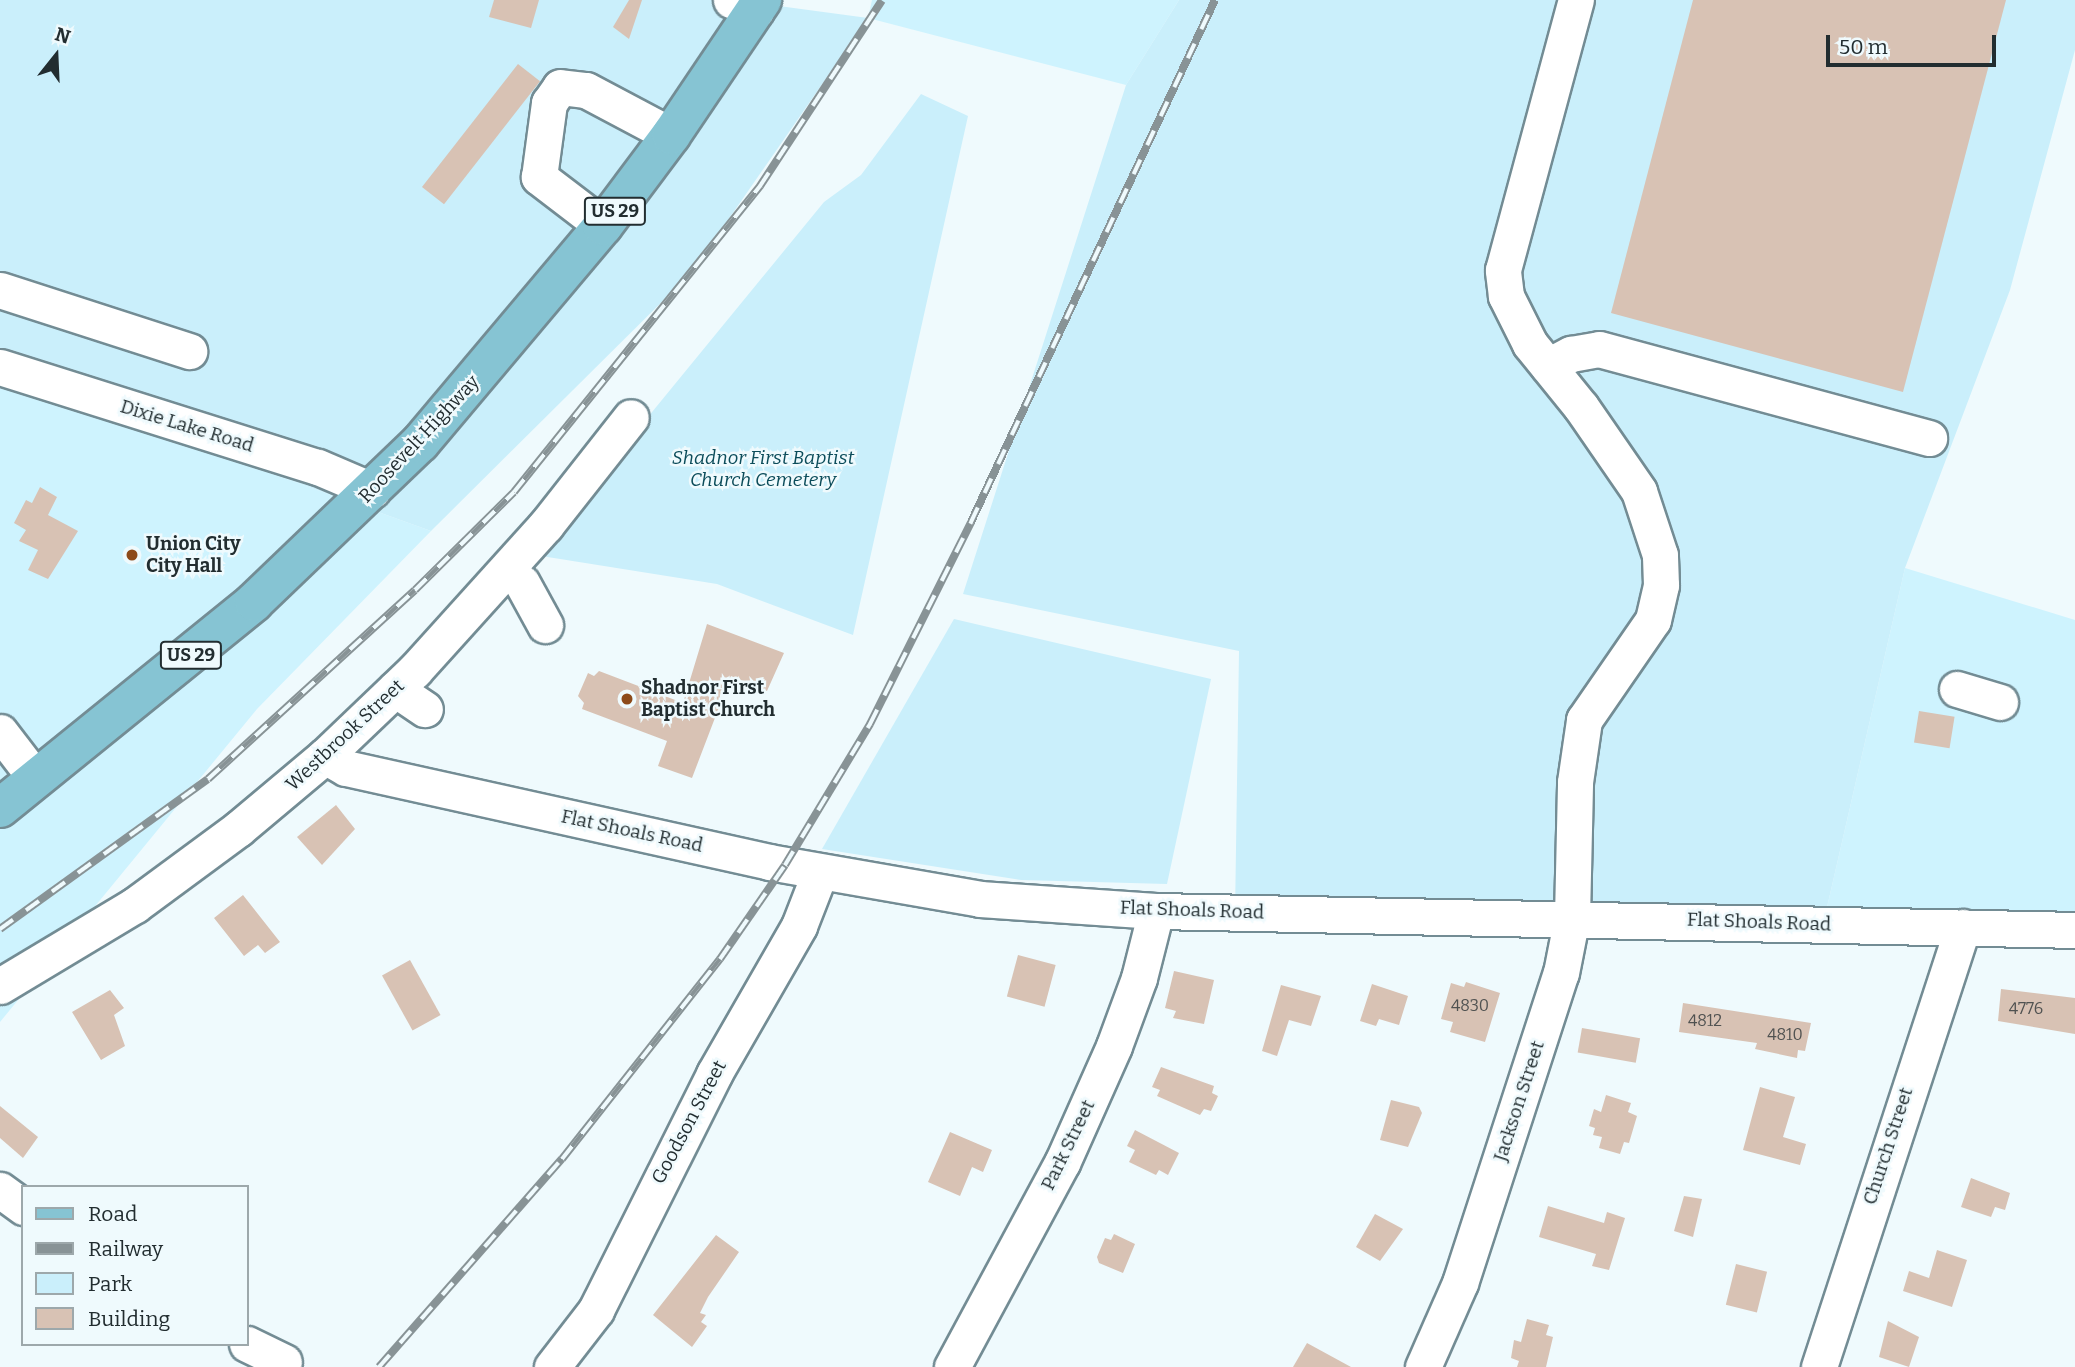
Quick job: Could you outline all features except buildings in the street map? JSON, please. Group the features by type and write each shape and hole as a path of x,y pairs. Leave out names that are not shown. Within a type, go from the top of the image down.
{"main road":[{"name":"Roosevelt Highway","path":"0,808 205,644 372,490 502,350 603,226 671,135 750,3"}],"street":[{"name":"Jackson Street","path":"1423,1367 1460,1283 1561,973 1572,917 1578,744 1595,700 1653,620 1661,585 1660,555 1639,491 1514,320 1503,270 1576,0"},
{"path":"603,226 539,177 549,103 560,88 586,90 671,135"},
{"path":"0,290 189,351"},
{"path":"1548,366 1571,354 1599,349 1929,438"},
{"name":"Dixie Lake Road","path":"0,367 318,467 372,490"},
{"name":"Westbrook Street","path":"0,986 135,905 238,829 326,757 395,689 519,582 631,417"},
{"path":"519,582 545,625"},
{"path":"395,689 425,709"},
{"path":"1957,689 2000,702"},
{"path":"0,732 36,779"},
{"name":"Flat Shoals Road","path":"326,757 346,768 820,872 980,898 1156,911 1572,917 2075,930"},
{"name":"Goodson Street","path":"552,1367 596,1310 714,1074 799,926 820,872"},
{"name":"Park Street","path":"952,1367 1078,1128 1139,978 1156,911"},
{"name":"Church Street","path":"1819,1367 1963,927"},
{"path":"0,1190 21,1206"},
{"path":"248,1344 284,1362"}],"shaded area":[{"path":"872,0 1179,0 1126,85 868,18"},
{"path":"0,376 431,531 257,709 0,1022"},
{"path":"1905,568 2075,620 2075,926 1825,916"}],"green space":[{"path":"0,0 735,0 868,18 692,272 431,531 0,376"},
{"path":"1179,0 2075,0 2075,50 2010,290 1905,568 1825,916 1235,914 1239,651 963,594 1126,85"},
{"name":"Shadnor First Baptist Church Cemetery","path":"921,94 968,116 853,635 717,584 535,555 824,202 861,175"},
{"path":"954,619 1211,679 1167,884 1021,880 822,849"}],"railway":[{"path":"0,929 208,779 415,590 514,492 760,186 882,0"},
{"path":"379,1367 562,1159 720,959 785,865 870,724 971,522 1215,0"}],"place":[{"name":"Union City City Hall","path":"132,555"},
{"name":"Shadnor First Baptist Church","path":"627,699"}]}
